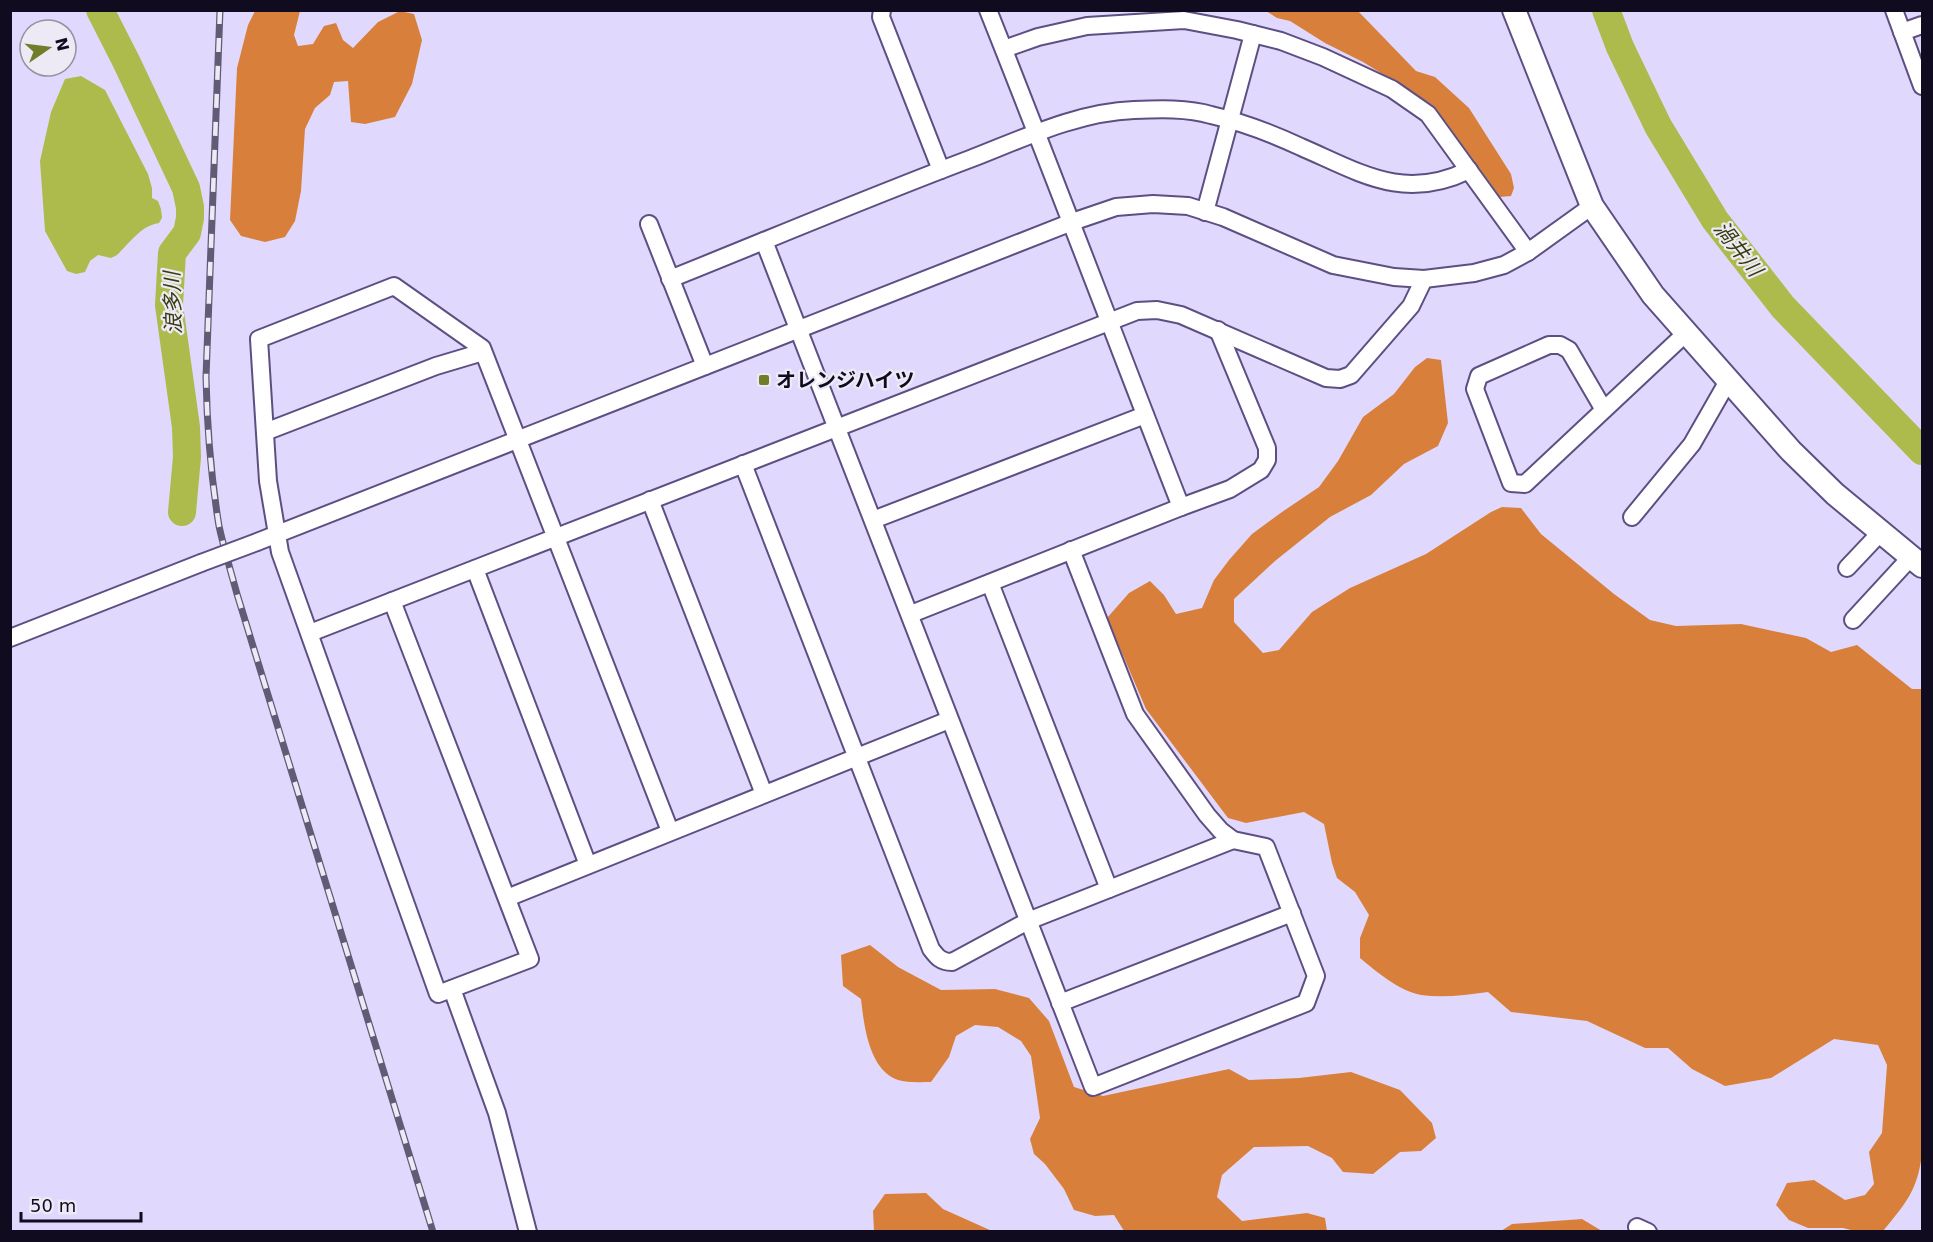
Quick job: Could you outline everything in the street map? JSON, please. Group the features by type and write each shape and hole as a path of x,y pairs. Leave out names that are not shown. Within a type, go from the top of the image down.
{"street":[{"path":"882,10 881,17 941,170"},
{"path":"988,10 1181,507"},
{"path":"1514,10 1592,206 1653,295 1791,452 1835,494 1917,561 1853,620"},
{"path":"1894,10 1923,86"},
{"path":"1004,49 1038,37 1087,26 1133,21 1184,20 1281,41 1323,57 1392,89 1428,114 1528,252"},
{"path":"1902,32 1923,24"},
{"path":"1205,212 1253,34"},
{"path":"670,279 1037,133 1068,122 1132,110 1179,110 1210,114 1295,144 1370,177 1395,183 1417,185 1438,183 1469,170"},
{"path":"10,638 1072,222 1116,207 1188,206 1223,217 1333,265 1394,278 1424,279 1474,273 1504,265 1528,252 1592,206"},
{"path":"649,224 705,366"},
{"path":"764,241 1093,1087 1306,1003 1316,976 1266,847 1233,840 1221,831 1134,714 1071,550"},
{"path":"310,633 1137,311 1157,310 1181,315 1326,378 1340,379 1351,375 1411,306 1424,279"},
{"path":"392,601 530,959 438,994 280,552 268,481 259,339 394,286 482,348 670,831"},
{"path":"910,615 1230,489 1261,470 1267,460 1267,448 1218,330"},
{"path":"1604,410 1569,350 1560,345 1549,345 1479,376 1475,389 1511,483 1525,484 1604,410 1686,333"},
{"path":"265,432 436,366 483,352"},
{"path":"1632,517 1692,444 1728,381"},
{"path":"873,520 1145,415"},
{"path":"743,464 931,949 938,957 945,962 952,962 1028,921 1233,840"},
{"path":"650,500 764,794"},
{"path":"1847,568 1881,532"},
{"path":"475,568 588,865"},
{"path":"990,583 1109,889"},
{"path":"507,898 949,720"},
{"path":"1060,1003 1292,913"},
{"path":"452,989 497,1113 528,1232"}],"shaded area":[{"path":"255,11 300,11 294,35 298,46 313,44 324,26 336,23 343,40 353,48 378,22 400,11 414,14 422,40 412,84 395,117 365,124 351,122 348,81 334,82 330,95 315,108 305,129 301,191 295,221 285,237 265,242 241,236 230,220 237,68 248,25"},
{"path":"1266,11 1358,11 1416,71 1435,77 1469,108 1511,174 1514,188 1511,196 1500,197 1434,106 1363,62 1325,43 1290,21 1277,18"},
{"path":"81,76 105,90 148,174 152,198 158,201 162,218 159,223 141,231 117,255 111,258 98,255 90,261 85,272 76,274 67,271 45,231 40,161 51,112 65,79"},
{"path":"1427,358 1441,360 1448,423 1438,446 1404,464 1371,495 1330,517 1275,561 1234,599 1234,622 1263,653 1279,650 1312,612 1350,588 1426,554 1491,512 1502,507 1521,508 1541,534 1614,594 1650,620 1676,626 1741,624 1806,638 1831,652 1857,645 1912,689 1922,689 1922,1153 1910,1195 1883,1231 1808,1228 1789,1220 1776,1205 1787,1183 1814,1180 1845,1200 1865,1195 1874,1184 1869,1152 1882,1133 1887,1065 1878,1045 1834,1039 1771,1078 1725,1086 1692,1069 1668,1048 1645,1048 1587,1021 1511,1012 1488,992 1438,996 1421,995 1405,990 1360,958 1360,938 1369,915 1355,892 1337,878 1324,824 1304,812 1246,823 1228,818 1146,709 1107,618 1129,593 1150,581 1164,595 1176,614 1202,608 1214,580 1252,534 1319,487 1338,461 1363,417 1394,394 1415,367"},
{"path":"870,945 898,967 941,990 995,989 1029,998 1049,1021 1074,1087 1103,1096 1229,1069 1249,1080 1299,1078 1351,1072 1400,1090 1432,1123 1436,1138 1421,1151 1400,1152 1373,1174 1343,1172 1332,1158 1308,1146 1254,1147 1222,1175 1217,1197 1242,1221 1307,1213 1325,1218 1327,1231 1124,1231 1114,1215 1095,1216 1074,1210 1064,1189 1045,1164 1034,1154 1030,1139 1040,1118 1031,1056 1021,1041 998,1027 975,1025 956,1036 949,1057 931,1082 898,1080 888,1075 880,1067 866,1034 861,999 843,986 841,955"},
{"path":"926,1193 943,1209 992,1231 874,1231 873,1211 885,1194"},
{"path":"1582,1219 1602,1231 1501,1231 1512,1224"}],"waterway":[{"name":"浪多川","path":"100,10 186,188 190,207 187,233 172,253 169,305 186,427 187,457 182,512"},
{"name":"渦井川","path":"1606,10 1620,47 1658,126 1715,220 1783,307 1922,451"}],"railway":[{"path":"220,10 206,377 210,452 219,526 237,594 433,1232"}],"place":[{"name":"オレンジハイツ","path":"764,380"}]}
